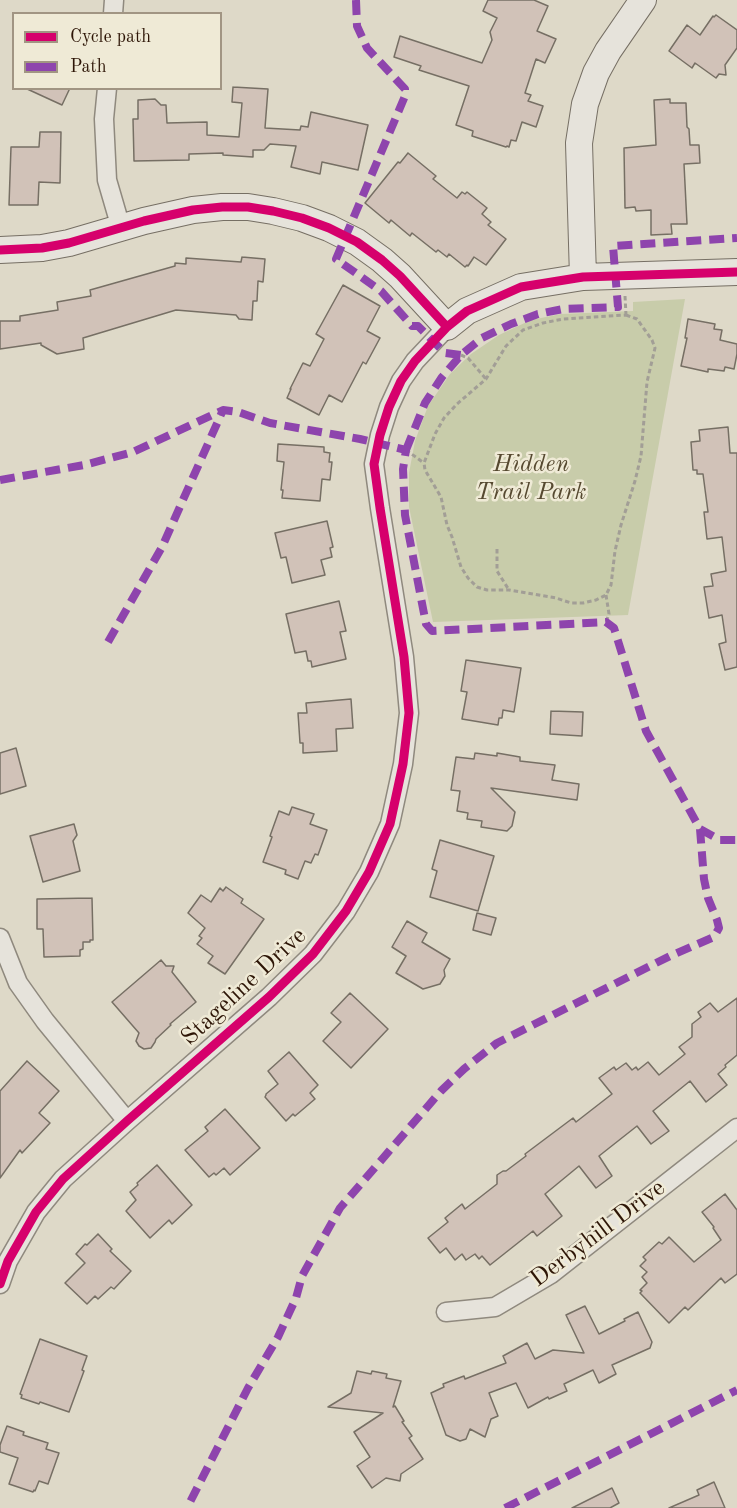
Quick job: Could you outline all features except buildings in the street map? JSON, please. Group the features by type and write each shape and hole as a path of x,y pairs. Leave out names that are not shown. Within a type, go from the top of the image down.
{"street":[{"path":"583,277 579,143 585,104 596,73 608,51 643,0"},
{"path":"106,90 104,119 107,180 121,228"},
{"path":"0,250 69,243 193,210 248,207 273,211 302,218 357,242 400,276 447,327 467,311 521,287 583,277 737,272"},
{"name":"Stageline Drive","path":"0,1284 8,1262 36,1212 63,1179 127,1120 269,997 313,954 346,911 369,872 390,824 403,764 409,713 404,657 374,464 389,407 401,381 415,361 447,327"},
{"path":"0,938 18,983 45,1021 127,1120"},
{"name":"Derbyhill Drive","path":"446,1312 495,1307 551,1274 737,1128"}],"path":[{"path":"606,595 583,603 571,603 509,590 487,590 477,587 461,567 447,525 441,497 425,470 424,463 444,418 486,379 506,346 523,330 563,319 626,315 637,319 655,348 647,382 641,456 615,551 611,585 606,595 609,614 606,622"},
{"path":"461,355 468,358 486,379"},
{"path":"406,450 424,463"},
{"path":"497,549 497,571 509,590"}],"green space":[{"name":"Hidden Trail Park","path":"685,299 628,615 433,622 409,507 409,473 415,441 428,406 450,374 471,354 499,335 531,320 561,314 633,311 633,302"}],"marked path":[{"path":"356,0 357,26 367,48 405,89 405,96 336,259 381,291 412,326 418,326 445,353 461,355"},
{"path":"406,450 425,403 442,377 461,355 482,338 538,314 563,309 618,307 613,246 737,238"},
{"path":"0,480 84,465 133,452 223,410 238,412 270,423 360,439 406,450 403,469 405,515 426,624 432,631 606,622 614,628 646,731 700,829 704,879 719,928 714,937 670,956 497,1043 441,1091 340,1208 302,1276 296,1298 278,1337 248,1388 187,1508"},
{"path":"108,642 162,547 223,410"},
{"path":"700,829 720,840 737,840"},
{"path":"505,1508 737,1390"}],"cycle path":[{"path":"0,250 42,248 69,243 144,221 193,210 248,207 273,211 302,218 357,242 400,276 447,327 467,311 521,287 583,277 737,272"},
{"path":"0,1284 8,1261 36,1212 63,1179 269,997 313,954 346,911 369,872 390,824 403,764 409,713 404,657 374,464 389,407 401,381 415,361 447,327"}]}
